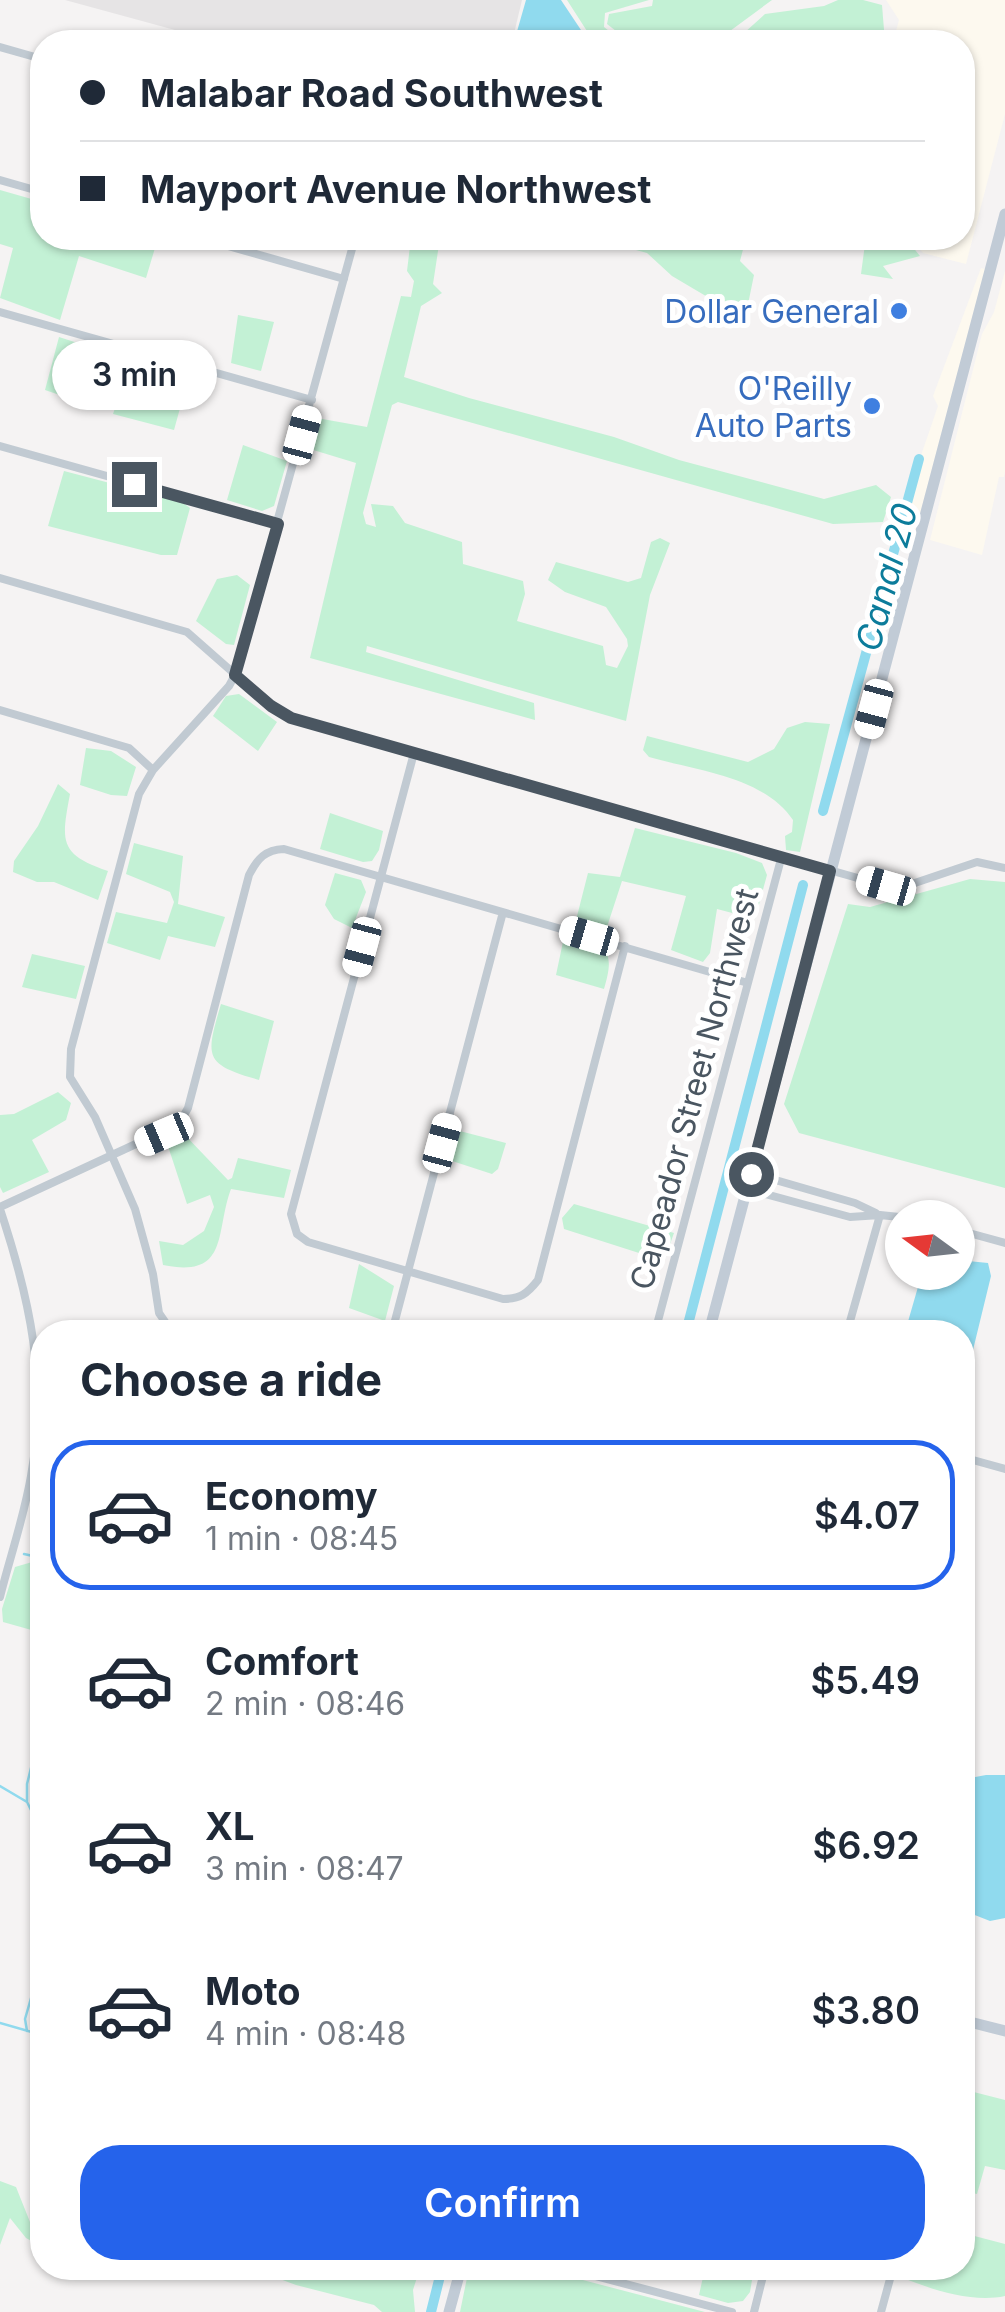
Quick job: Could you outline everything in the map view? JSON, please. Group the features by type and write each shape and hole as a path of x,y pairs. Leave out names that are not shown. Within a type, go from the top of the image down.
{"main road":[{"path":"712,1320 1005,214"},
{"path":"975,2024 1005,2032"},
{"path":"449,2312 458,2280"}],"street":[{"path":"0,47 30,56"},
{"path":"0,180 30,189"},
{"path":"243,250 344,278"},
{"path":"164,1320 135,1209 113,1155 70,1077 69,1063 138,794 153,770 235,675 351,250"},
{"path":"0,312 312,400"},
{"path":"0,446 278,524"},
{"path":"0,578 187,632 271,706 294,719 414,754 781,859 900,888 977,862 1005,868"},
{"path":"0,710 129,748 153,770"},
{"path":"414,754 291,1214 297,1234 308,1242 503,1299 528,1293 538,1280 625,946"},
{"path":"31,1320 0,1208 164,1134 178,1124 188,1108 249,874 257,859 270,850 284,849 748,983"},
{"name":"Capeador Street Northwest","path":"658,1320 781,859"},
{"path":"395,1320 503,912"},
{"path":"751,1174 855,1203 880,1214"},
{"path":"747,1189 850,1217 885,1215"},
{"path":"850,1320 880,1214"},
{"path":"975,1235 1005,1243"},
{"path":"975,1460 1005,1467"},
{"path":"0,1597 30,1482"},
{"path":"611,2280 732,2312"},
{"path":"754,2312 762,2280"},
{"path":"881,2312 889,2280"}],"shaded area":[{"path":"65,0 522,0 515,30 175,30"},
{"path":"886,0 1005,0 1005,114 975,229 975,30 896,30 899,20"},
{"path":"920,250 970,250 966,264"},
{"path":"981,268 985,269 914,537 895,531 938,406 933,396"},
{"path":"1005,271 1005,472 1004,477 999,477 982,555 930,540 982,334 994,312"}],"green space":[{"path":"567,0 649,0 605,13 604,27 608,30 586,30"},
{"path":"653,0 772,0 731,30 615,30 607,24 609,14 652,6"},
{"path":"838,0 882,5 884,30 747,30 765,14 824,6"},
{"path":"0,190 30,199 30,250 154,250 146,278 79,256 60,320 0,298 13,248 0,244"},
{"path":"410,250 438,250 433,284 442,293 421,306 404,377 824,499 876,485 891,497 883,522 833,524 398,402 392,405 363,513 366,524 376,527 371,504 393,506 405,523 462,542 463,564 523,581 525,594 517,621 603,646 606,665 617,668 628,646 627,639 606,607 565,592 548,580 556,562 628,582 641,578 651,542 660,538 670,543 650,595 626,721 367,646 366,652 534,703 535,720 310,658 356,463 310,449 317,418 367,427 401,296 411,297 414,281 407,271"},
{"path":"636,250 743,250 740,261 754,275 746,314 721,305 672,276 647,253"},
{"path":"864,250 915,250 920,256 883,266 893,279 861,274"},
{"path":"238,315 274,322 261,371 231,363"},
{"path":"59,337 93,348 80,402 45,390"},
{"path":"138,356 190,372 174,430 113,414 129,366"},
{"path":"243,445 287,461 274,506 262,511 227,500"},
{"path":"64,471 182,502 190,508 177,555 161,555 48,526"},
{"path":"237,575 250,585 234,645 226,644 196,621 217,579"},
{"path":"239,694 277,722 258,751 213,716 226,696"},
{"path":"805,722 830,724 800,852 786,850 785,836 792,832 793,820 765,794 728,777 649,757 643,750 647,736 748,762 774,749 787,728"},
{"path":"86,748 111,751 136,767 127,796 80,785"},
{"path":"58,784 70,794 65,824 67,844 80,859 108,871 98,900 54,882 37,882 13,872 14,861 38,826"},
{"path":"330,813 383,831 372,861 320,849"},
{"path":"635,828 762,863 767,875 755,919 717,909 710,953 703,962 671,950 686,896 622,881 605,933 575,924 588,873 620,877"},
{"path":"134,843 183,856 178,904 225,917 215,947 168,936 160,960 107,943 116,912 167,923 174,902 170,892 126,874"},
{"path":"335,873 361,880 366,892 352,928 334,919 325,905"},
{"path":"970,879 1005,882 1005,1188 799,1133 784,1104 848,904 870,907"},
{"path":"564,937 598,947 608,956 604,989 556,975"},
{"path":"32,954 85,966 76,999 22,987"},
{"path":"221,1004 274,1021 259,1080 228,1069 213,1056 212,1036"},
{"path":"58,1092 71,1103 66,1120 32,1140 49,1172 3,1193 0,1115 14,1114"},
{"path":"452,1129 506,1143 498,1169 492,1174 446,1159"},
{"path":"181,1131 228,1180 238,1158 291,1170 284,1198 231,1189 216,1248 200,1265 185,1267 163,1265 159,1241 183,1245 204,1231 214,1207 210,1195 187,1204 166,1140"},
{"path":"574,1204 674,1233 664,1261 564,1229 562,1218"},
{"path":"359,1264 394,1286 385,1320 349,1308"},
{"path":"30,1563 30,1630 3,1622 2,1609 15,1567"},
{"path":"975,2092 1005,2100 1005,2170 985,2166 977,2194"},
{"path":"0,2181 16,2187 30,2222 30,2240 10,2218 0,2245"},
{"path":"975,2236 1005,2244 1005,2296 967,2297 909,2280 975,2280"},
{"path":"282,2280 416,2280 415,2312 382,2312 374,2305"},
{"path":"467,2280 583,2280 705,2312 460,2312"},
{"path":"702,2280 752,2280 743,2301 728,2303 699,2295"}],"water":[{"path":"526,0 561,0 581,30 517,30"},
{"path":"975,1262 988,1263 991,1276 975,1342 975,1320 908,1320 917,1290 975,1290"},
{"path":"1005,1775 1005,1918 990,1921 975,1915 975,1777"}],"waterway":[{"name":"Canal 20","path":"823,811 919,459"},
{"name":"Canal 20","path":"689,1320 803,885"},
{"path":"24,1554 30,1555"},
{"path":"27,1802 30,1772"},
{"path":"0,1786 27,1802 30,1808"},
{"path":"27,2031 25,2019 30,2002"},
{"path":"0,2023 30,2032"},
{"name":"Canal 20","path":"431,2312 439,2280"}],"place":[{"name":"Dollar General","path":"899,311"},
{"name":"O'Reilly Auto Parts","path":"872,406"}],"route":[{"path":"134,484 278,524 235,675 291,718 830,871 751,1174"}]}
